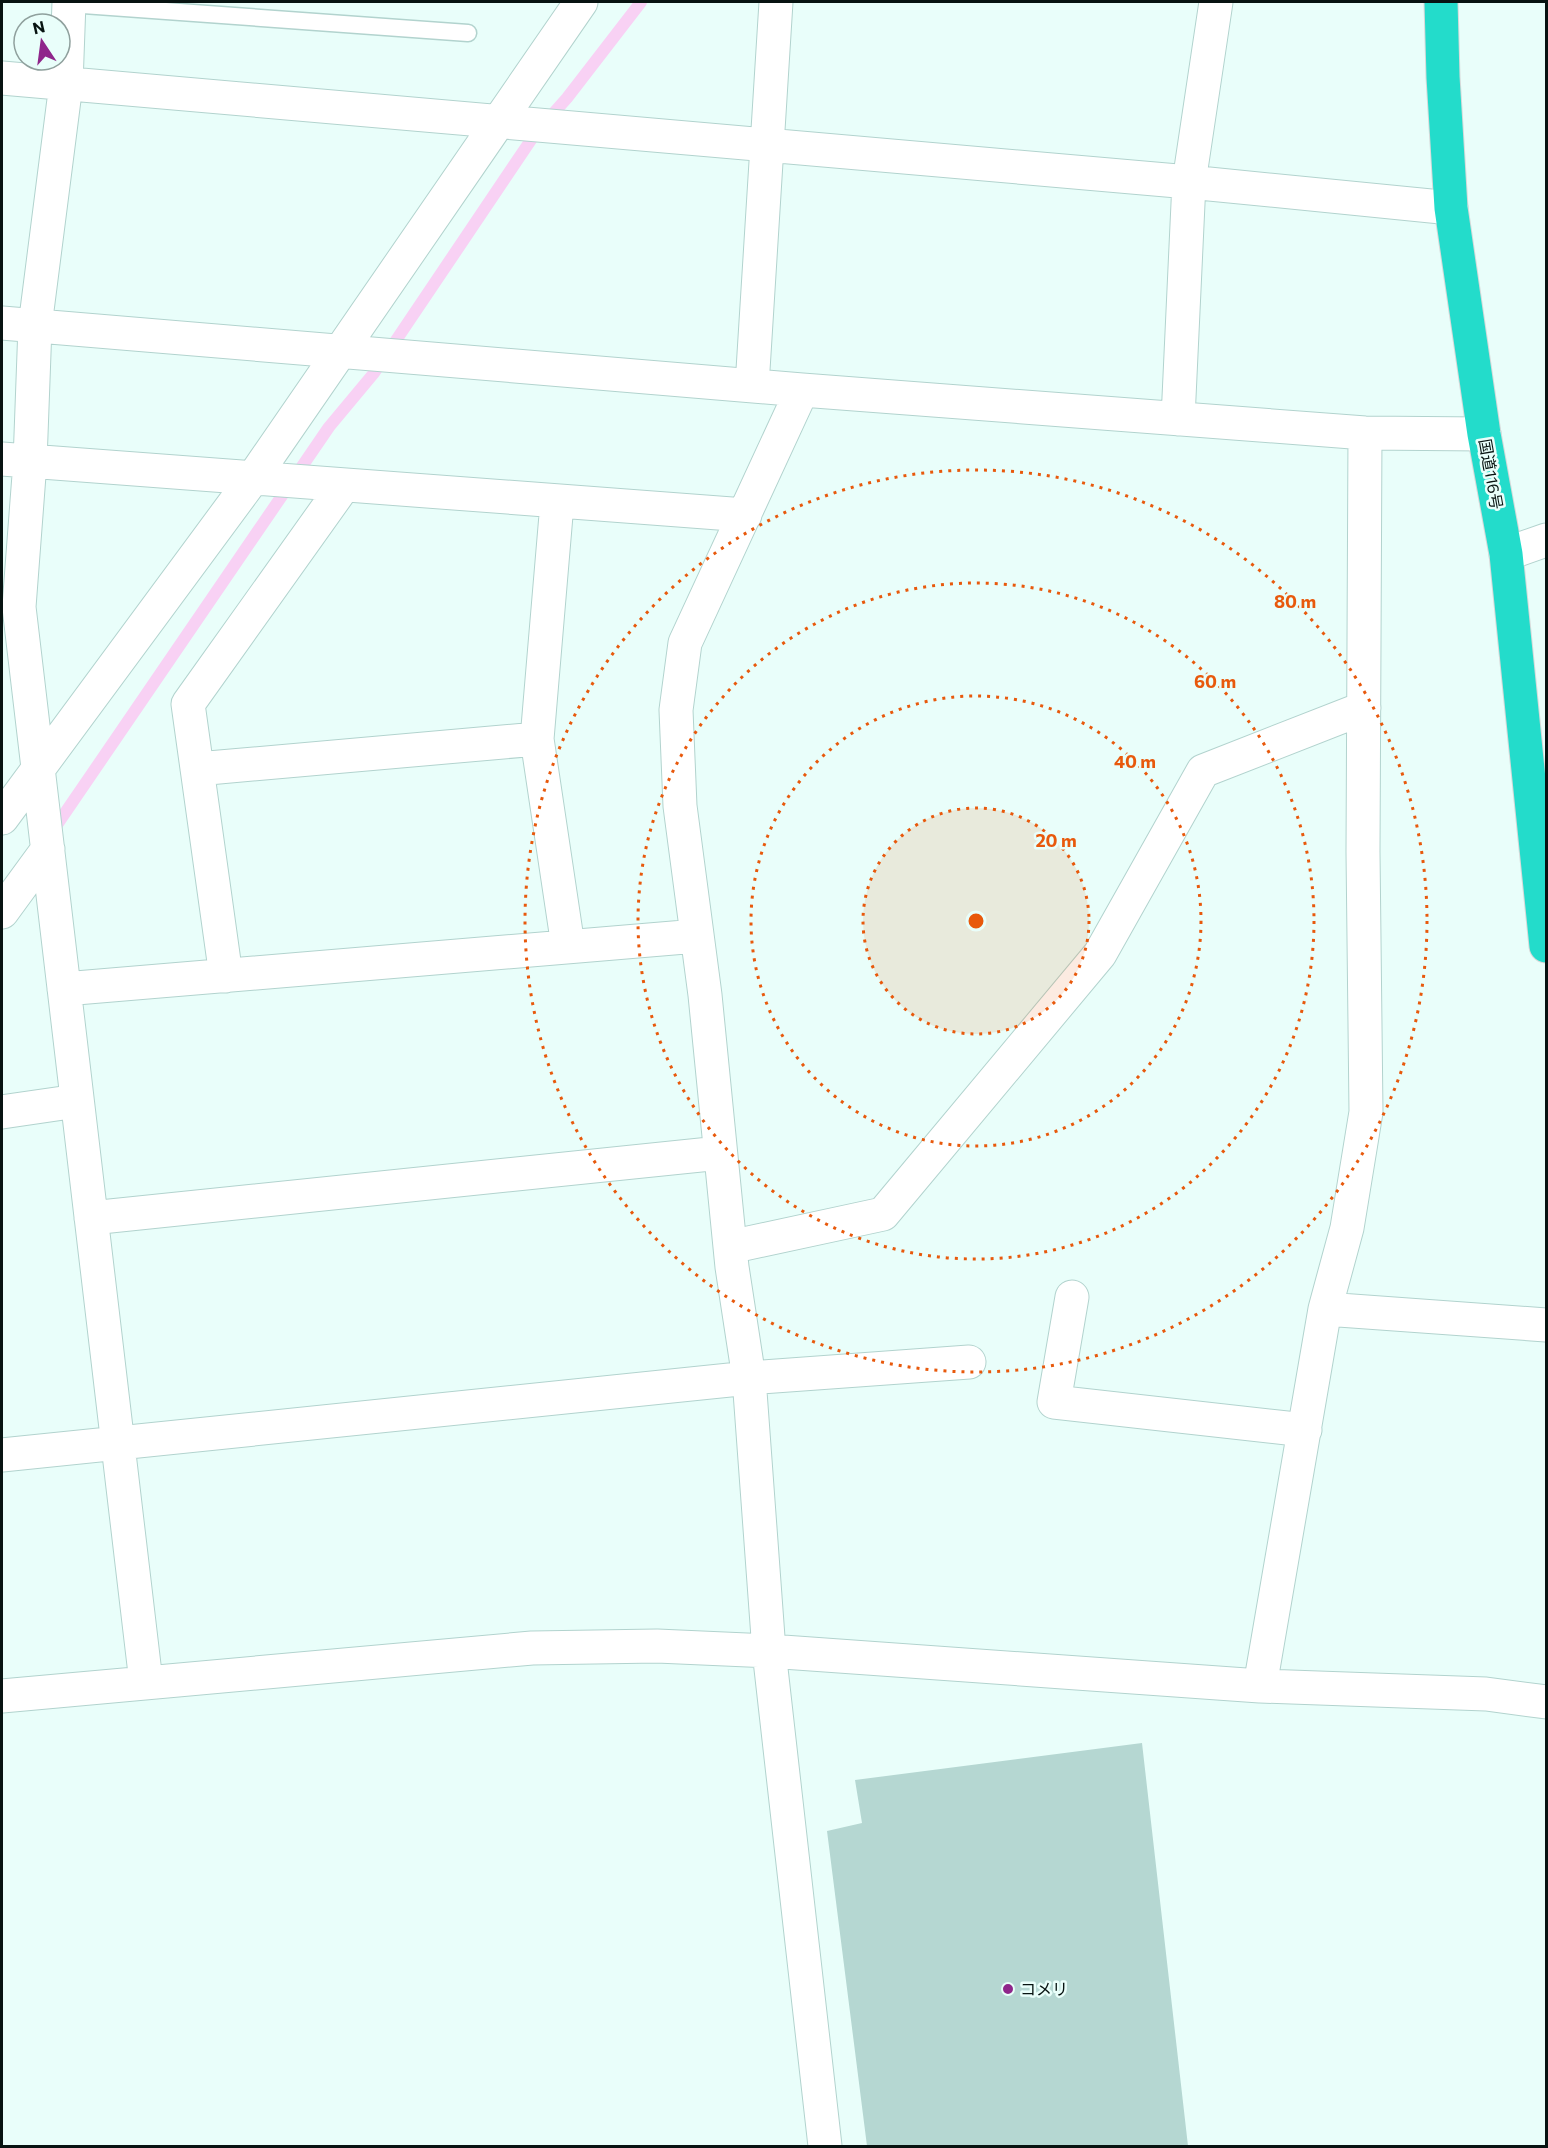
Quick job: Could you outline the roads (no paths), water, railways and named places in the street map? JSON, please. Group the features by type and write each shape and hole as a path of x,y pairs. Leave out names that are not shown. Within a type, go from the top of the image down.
{"highway":[{"name":"国道116号","path":"1441,2 1451,208 1484,434 1506,554 1546,946"}],"street":[{"path":"2,818 253,478 581,2"},
{"path":"752,386 776,2"},
{"path":"1178,419 1189,182 1216,2"},
{"path":"69,3 66,84 16,460 10,606 38,768 146,1682"},
{"path":"2,78 1189,182 1451,208"},
{"path":"2,323 1178,419 1365,433 1484,434"},
{"path":"802,390 685,643 676,710 680,806 705,995 730,1247 749,1378 769,1651 825,2146"},
{"path":"1260,1686 1325,1309 1347,1228 1366,1112 1363,852 1365,433"},
{"path":"16,460 745,515"},
{"path":"226,976 188,704 344,485"},
{"path":"556,515 537,739 568,946"},
{"path":"1506,554 1546,540"},
{"path":"730,1247 884,1214 1100,954 1203,771 1364,708"},
{"path":"197,769 537,739"},
{"path":"2,912 48,849"},
{"path":"64,989 697,936"},
{"path":"2,1112 77,1101"},
{"path":"91,1218 720,1153"},
{"path":"1072,1297 1054,1402 1305,1430"},
{"path":"1325,1309 1546,1325"},
{"path":"2,1455 749,1378 969,1362"},
{"path":"2,1696 532,1648 657,1646 769,1651 1260,1686 1486,1694 1546,1702"}],"lane":[{"path":"69,3 468,33"}],"waterway":[{"path":"52,832 329,427 374,373 535,134 567,98 641,2"}],"place":[{"name":"コメリ","path":"1008,1989"}]}
